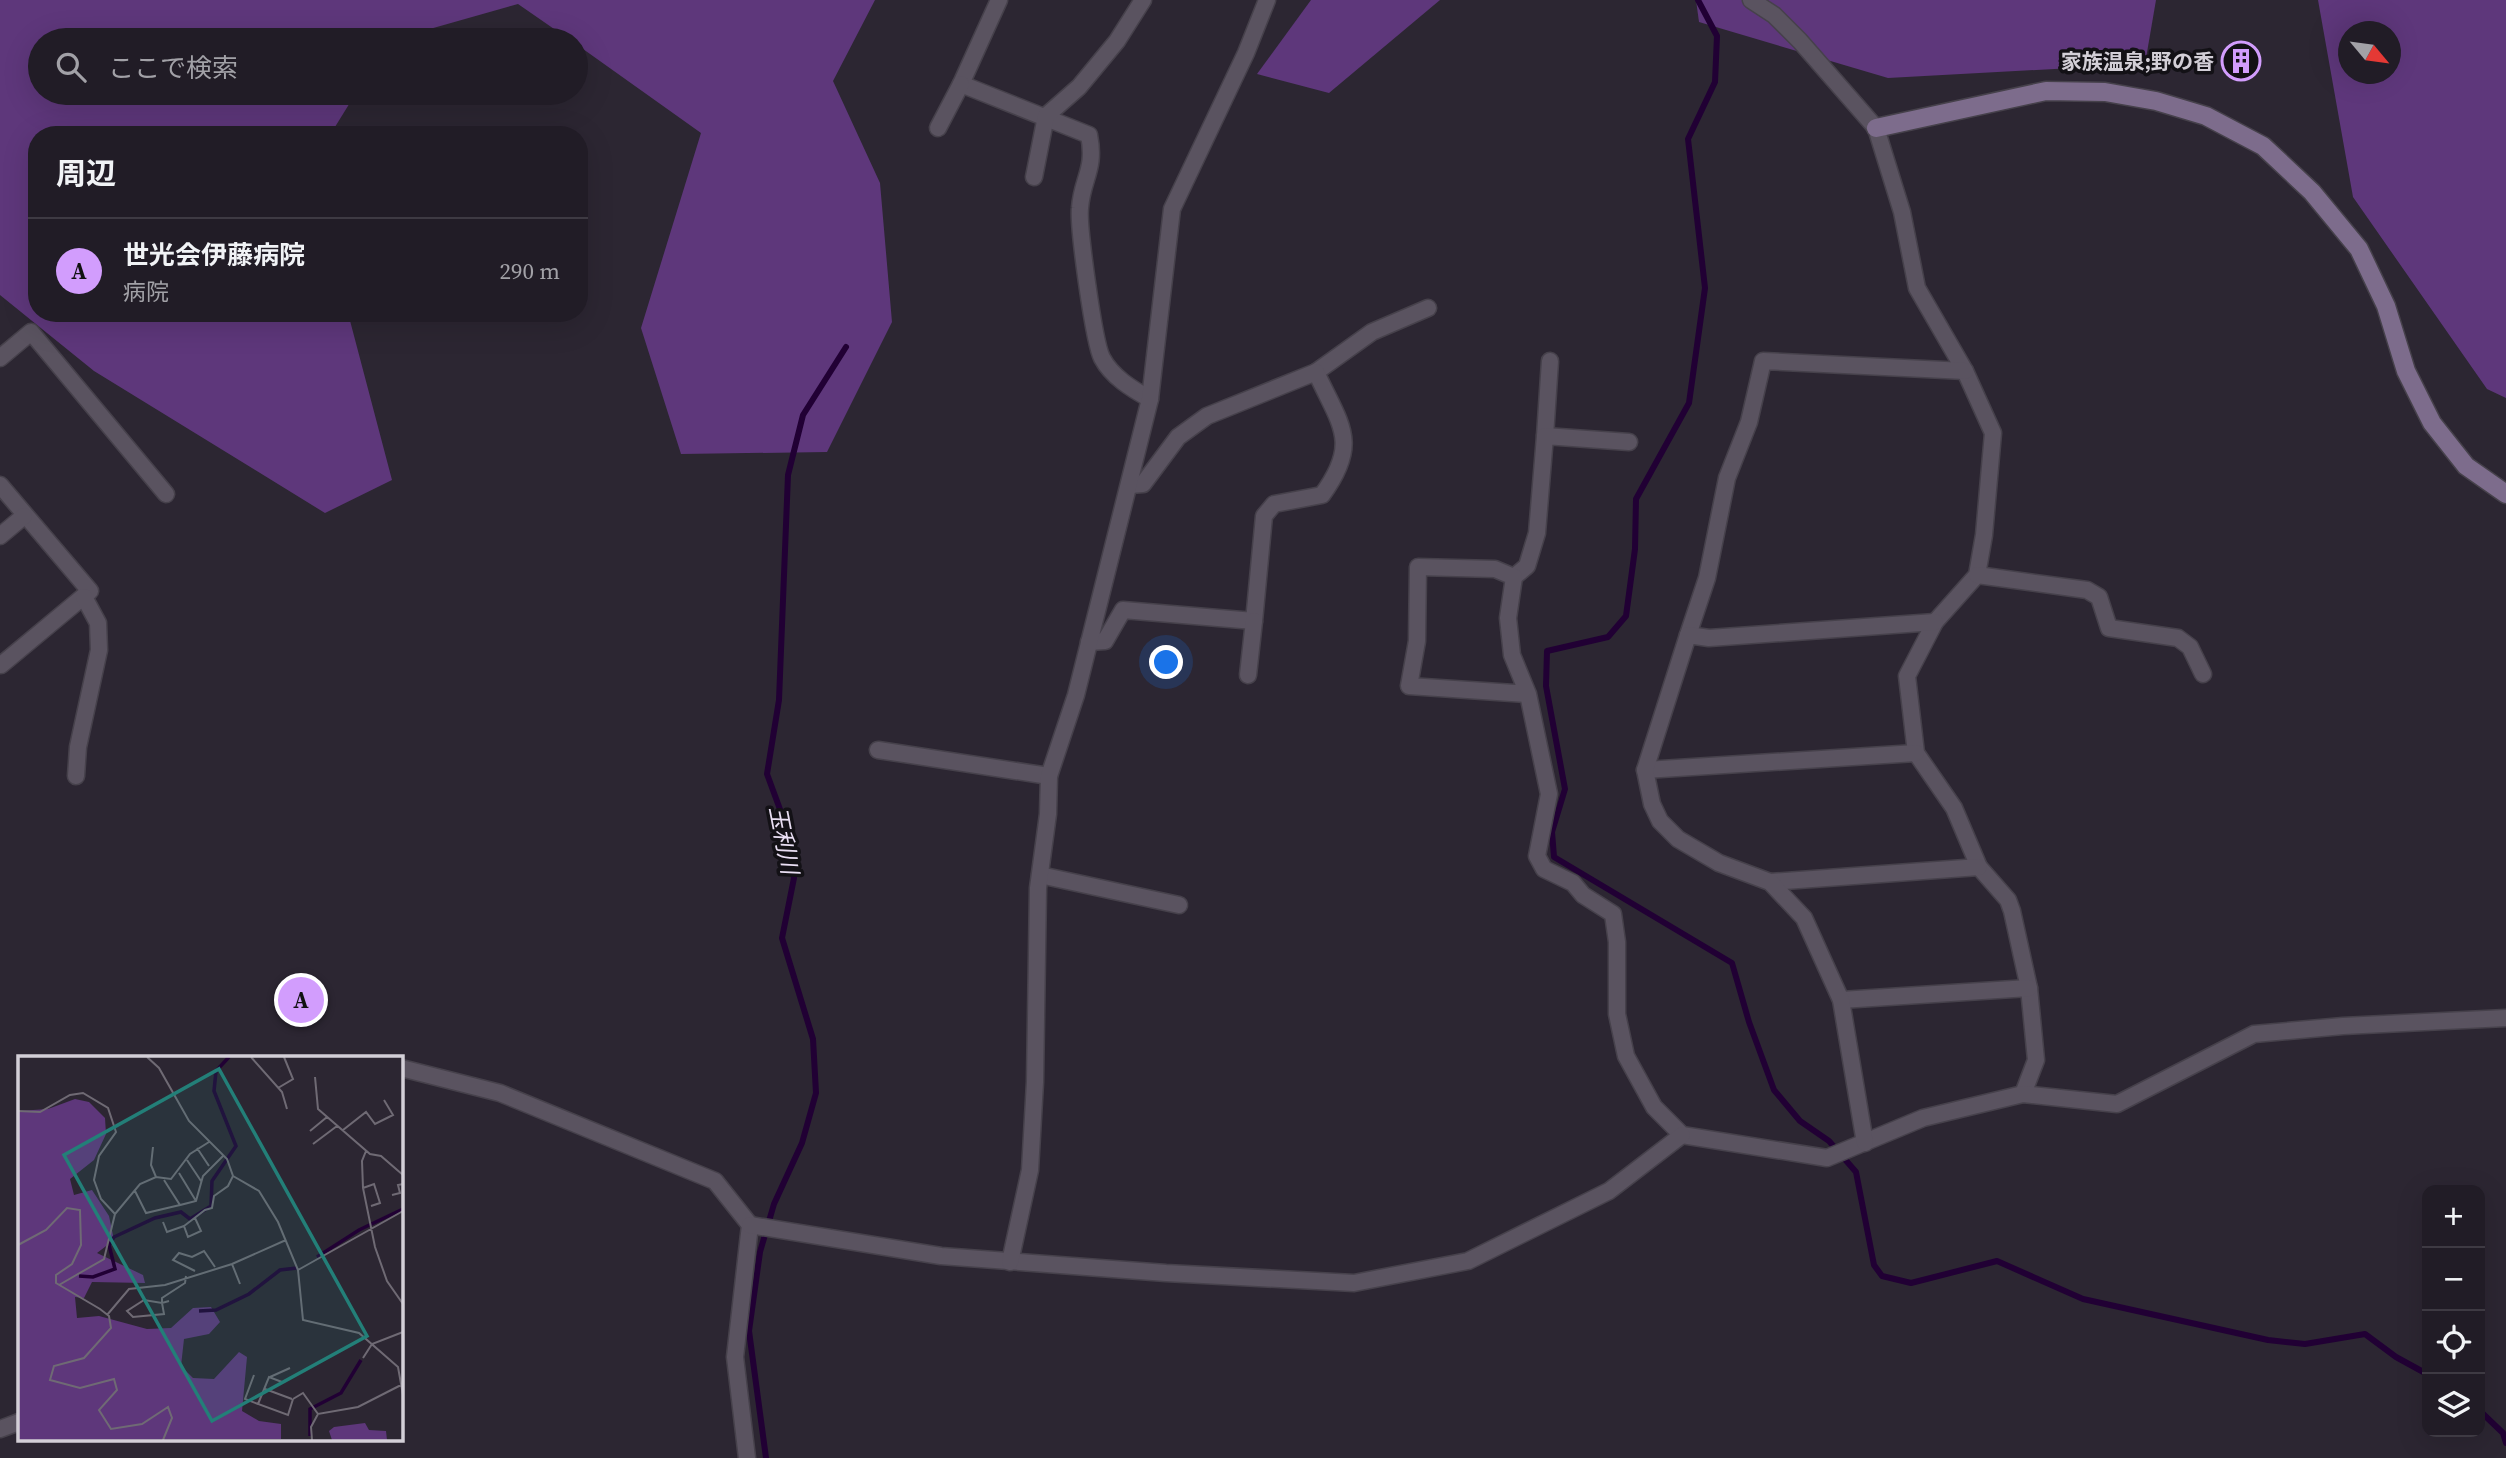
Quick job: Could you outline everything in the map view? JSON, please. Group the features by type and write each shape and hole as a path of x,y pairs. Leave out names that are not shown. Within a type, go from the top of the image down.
{"street":[{"path":"938,128 999,0"},
{"path":"1034,177 1046,116 1079,87 1117,41 1143,0"},
{"path":"1010,1262 1030,1170 1040,875 1048,814 1049,776 1076,695 1150,399 1172,208 1267,0"},
{"path":"1751,0 1774,15 1800,41 1876,128 1902,212 1917,288 1965,371 1993,433 1984,535 1977,575 1934,622 1906,676 1916,753 1954,808 1979,867 2008,900 2029,988 2036,1060 2023,1094"},
{"path":"961,84 1089,135 1093,156 1079,209 1086,272 1101,357 1125,385 1150,399"},
{"path":"1876,128 2046,91 2105,92 2156,101 2206,116 2263,146 2312,192 2359,249 2386,306 2406,371 2432,423 2466,466 2506,494"},
{"path":"1130,485 1143,484 1178,438 1207,416 1316,372 1372,332 1428,308"},
{"path":"0,358 31,332 166,494"},
{"path":"1550,361 1536,533 1527,566 1514,578 1508,618 1512,655 1528,694 1549,794 1537,856 1544,869 1573,883 1583,895 1613,914 1617,942 1617,1014 1626,1056 1654,1107 1682,1135 1827,1158 1923,1118 2023,1094 2117,1104 2254,1034 2343,1026 2506,1018"},
{"path":"1965,371 1763,361 1749,422 1727,478 1707,578 1645,770 1652,804 1660,821 1678,839 1719,863 1770,882 1979,867"},
{"path":"1248,675 1264,516 1274,504 1322,495 1339,471 1345,437 1316,372"},
{"path":"1545,436 1629,442"},
{"path":"0,485 90,591 1,665"},
{"path":"0,536 24,516"},
{"path":"1514,578 1495,569 1418,566 1417,641 1409,686 1528,694"},
{"path":"1977,575 2087,590 2099,597 2109,628 2178,638 2190,647 2203,674"},
{"path":"76,776 78,747 99,650 98,623 84,597"},
{"path":"1088,642 1105,641 1123,610 1254,621"},
{"path":"1688,635 1709,638 1934,622"},
{"path":"877,750 1049,776"},
{"path":"1645,770 1916,753"},
{"path":"1040,875 1180,905"},
{"path":"1770,882 1804,918 1841,1000 1865,1143"},
{"path":"1841,1000 2029,988"},
{"path":"402,1068 500,1093 715,1181 750,1225 941,1256 1354,1283 1468,1261 1609,1191 1682,1135"},
{"path":"747,1458 735,1357 750,1225"},
{"path":"0,1429 18,1422"}],"shaded area":[{"path":"0,0 875,0 833,81 880,183 892,322 827,452 681,454 641,328 701,133 588,53 588,28 553,28 518,4 433,28 28,28 28,105 349,105 336,126 28,126 28,318 0,295"},
{"path":"1311,0 1440,0 1329,93 1257,74"},
{"path":"1696,0 2156,0 2145,64 1888,78 1699,22"},
{"path":"2318,0 2506,0 2506,398 2487,389 2353,197"},
{"path":"33,322 350,322 392,480 325,513 94,371"}],"waterway":[{"path":"1698,0 1717,36 1715,82 1688,139 1705,288 1689,403 1636,499 1635,549 1626,616 1608,637 1547,651 1546,686 1565,789 1552,832 1554,857 1732,963 1749,1022 1774,1090 1800,1121 1829,1141 1856,1172 1874,1265 1882,1276 1911,1283 1997,1261 2083,1299 2268,1340 2305,1344 2365,1334 2396,1357 2422,1371"},
{"name":"玉利川","path":"766,1458 749,1331 760,1252 774,1204 802,1143 816,1093 813,1039 782,938 794,878 781,812 767,774 779,700 788,475 803,415 846,347"},
{"path":"2485,1416 2503,1433 2506,1443"}],"place":[{"name":"家族温泉;野の香","path":"2241,61"},
{"name":"世光会伊藤病院","path":"301,1000"}]}
